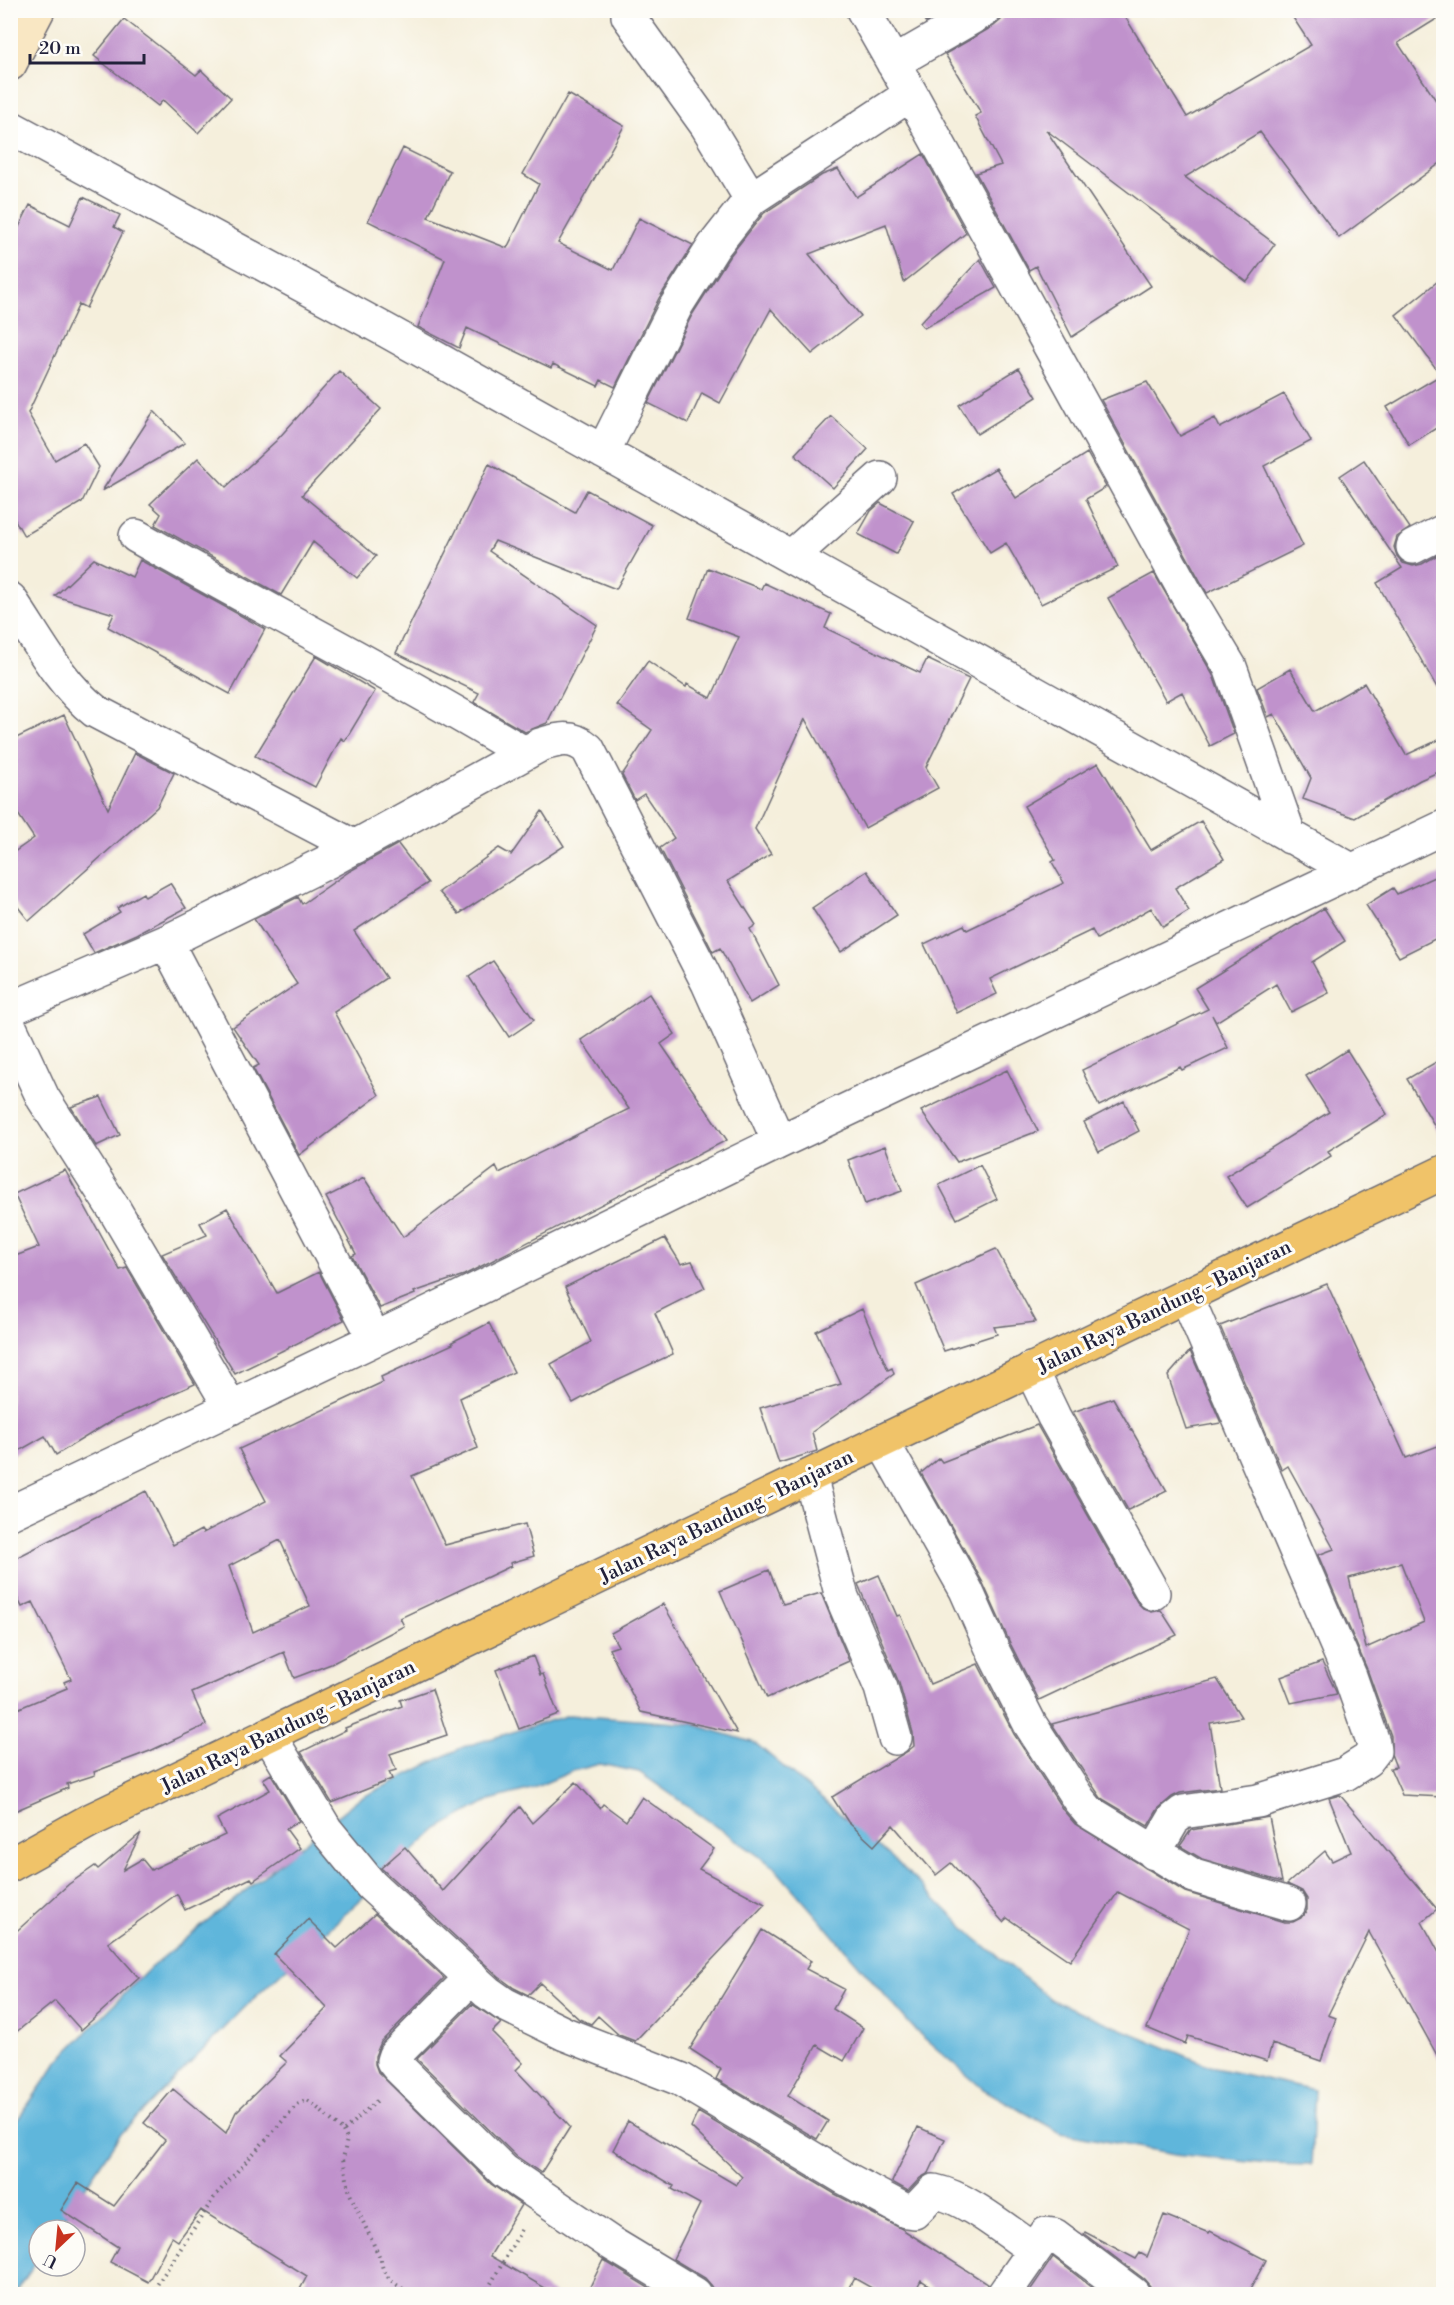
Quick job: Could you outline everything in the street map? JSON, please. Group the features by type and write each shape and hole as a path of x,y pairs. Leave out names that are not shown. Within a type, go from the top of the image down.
{"main road":[{"path":"10,64 38,10"},
{"name":"Jalan Raya Bandung - Banjaran","path":"10,1865 89,1821 1443,1172"}],"street":[{"path":"863,10 1187,595 1230,667 1290,837"},
{"path":"893,63 985,10"},
{"path":"628,16 707,126 751,199"},
{"path":"603,452 676,306 714,246 751,199 911,94"},
{"path":"10,127 387,332 1351,870"},
{"path":"791,557 880,478"},
{"path":"1413,547 1443,531"},
{"path":"136,536 467,718 524,753"},
{"path":"10,599 69,686 95,711 355,847"},
{"path":"10,1009 166,942 355,847 524,753 559,739 571,739 582,743 588,749 708,983 779,1142"},
{"path":"10,1514 779,1142 1443,826"},
{"path":"166,942 375,1339"},
{"path":"10,1028 43,1098 114,1209 231,1408"},
{"path":"1154,1853 1174,1819 1183,1812 1258,1801 1345,1774 1368,1760 1374,1750 1350,1676 1186,1295"},
{"path":"1031,1370 1054,1417 1154,1593"},
{"path":"882,1441 966,1590 994,1653 1030,1724 1089,1812 1194,1876 1289,1904"},
{"path":"810,1476 842,1598 880,1688 896,1738"},
{"path":"270,1735 326,1830 371,1885 487,1992 504,2004 565,2034 680,2079 845,2178 906,2211 914,2212 934,2191 944,2193 977,2211 1033,2249"},
{"path":"472,1977 395,2055 393,2061 504,2171 609,2242 695,2295"},
{"path":"1004,2295 1033,2249 1046,2234 1054,2235 1133,2295"}],"path":[{"path":"343,2131 406,2076"},
{"path":"151,2295 215,2196 297,2105 307,2100 343,2131 347,2139 343,2159 350,2194 385,2274 389,2280 411,2295"},
{"path":"485,2295 542,2196"}],"water":[{"path":"569,1715 692,1724 755,1743 896,1861 974,1937 1052,2000 1215,2068 1315,2090 1311,2165 1268,2164 1175,2154 1061,2133 983,2089 916,2031 773,1866 639,1772 600,1764 573,1771 531,1789 490,1800 437,1829 251,2001 119,2136 65,2218 27,2218 27,2276 15,2294 11,2294 11,2129 59,2060 150,1968 357,1800 463,1747"}],"building":[{"path":"918,10 947,10 926,23"},
{"path":"1004,10 1121,10 1187,117 1311,45 1288,10 1443,10 1443,15 1398,43 1443,111 1443,161 1339,238 1260,132 1185,177 1275,244 1247,282 1046,130 1151,286 1072,337 1036,266 1029,270 976,173 1001,165 975,116 981,113 945,54 994,26 1001,20"},
{"path":"124,19 196,75 201,70 231,98 198,133 163,100 158,106 94,56"},
{"path":"568,94 624,126 558,243 613,270 639,218 693,245 659,298 615,387 601,380 598,386 553,364 551,368 467,328 459,348 418,327 445,259 368,221 403,148 450,171 428,217 507,248 539,184 523,174"},
{"path":"923,154 966,233 904,282 886,224 809,254 861,316 812,354 771,309 720,403 702,393 688,423 648,403 692,315 729,257 764,213 822,175 838,169 856,197"},
{"path":"83,197 120,215 114,227 123,232 86,308 79,304 28,413 55,460 84,443 99,467 82,502 24,536 10,511 10,245 30,205 70,225"},
{"path":"980,259 996,288 924,328 920,323"},
{"path":"1443,277 1443,424 1409,445 1387,407 1441,375 1396,315"},
{"path":"1019,368 1037,397 977,434 959,405"},
{"path":"339,371 381,409 302,495 376,556 357,578 313,542 281,595 155,525 161,514 150,504 198,458 226,487 276,441"},
{"path":"1147,382 1180,436 1215,418 1220,428 1284,394 1311,441 1264,466 1303,546 1207,593 1101,400"},
{"path":"154,411 185,443 102,491"},
{"path":"831,416 868,449 833,488 795,454"},
{"path":"1087,453 1106,487 1086,499 1118,567 1041,604 1006,543 990,553 953,494 996,468 1016,498"},
{"path":"1364,460 1410,528 1397,537 1394,547 1403,563 1413,566 1422,564 1443,552 1443,698 1377,583 1402,568 1340,476"},
{"path":"489,464 575,512 587,490 652,525 616,589 495,541 489,551 597,625 547,723 525,732 474,702 479,693 396,653"},
{"path":"880,503 914,521 896,554 858,534 871,511"},
{"path":"94,559 132,577 140,560 265,629 230,694 108,627 114,614 55,596"},
{"path":"708,568 761,589 764,583 831,614 825,628 920,673 927,659 969,679 926,767 938,788 865,828 805,719 755,829 771,854 728,881 756,925 750,929 779,985 750,1003 720,948 713,952 660,848 674,838 644,794 635,800 622,775 652,730 617,705 648,661 686,687 687,684 711,698 739,637 689,618"},
{"path":"1154,573 1213,675 1234,734 1210,746 1182,692 1166,701 1108,598"},
{"path":"316,656 375,691 345,741 341,738 315,787 255,756"},
{"path":"1290,669 1315,711 1364,683 1406,755 1443,738 1443,770 1420,780 1355,818 1303,799 1311,778 1274,714 1268,717 1257,688"},
{"path":"64,715 108,809 135,753 174,773 157,807 29,921 10,897 10,855 34,838 10,802 10,741"},
{"path":"1098,763 1151,850 1201,821 1224,859 1175,888 1189,911 1163,927 1151,908 1097,939 1092,930 990,979 997,994 957,1013 924,944 964,925 967,930 1064,883 1052,862 1055,860 1024,806"},
{"path":"542,811 564,846 459,914 439,892 499,848 511,855"},
{"path":"398,844 428,883 354,931 386,978 334,1012 379,1095 299,1155 253,1068 259,1065 233,1027 297,984 254,919 298,897 302,904 350,871"},
{"path":"867,871 897,915 841,952 812,908"},
{"path":"1443,873 1443,935 1399,957 1366,905 1393,888 1397,894"},
{"path":"170,883 186,908 137,934 94,953 83,934 120,912 117,908 143,893 145,897"},
{"path":"1324,908 1345,941 1312,962 1329,993 1291,1012 1276,984 1216,1022 1212,1015 1228,1048 1182,1070 1180,1067 1099,1106 1082,1070 1208,1009 1195,988"},
{"path":"493,961 534,1020 509,1037 469,977"},
{"path":"649,994 675,1034 661,1044 727,1140 464,1275 414,1292 415,1294 380,1308 352,1256 356,1254 326,1197 364,1178 403,1237 496,1167 499,1173 629,1109 581,1040"},
{"path":"1347,1050 1387,1114 1328,1151 1331,1156 1247,1208 1226,1176 1329,1112 1306,1076"},
{"path":"1443,1058 1443,1140 1407,1079"},
{"path":"1007,1070 1038,1131 957,1162 921,1111"},
{"path":"101,1097 120,1135 96,1146 71,1107"},
{"path":"1124,1101 1139,1131 1099,1152 1084,1122"},
{"path":"885,1146 902,1191 865,1204 848,1160"},
{"path":"980,1165 997,1199 957,1219 939,1185"},
{"path":"65,1170 120,1270 127,1268 195,1384 115,1419 56,1455 45,1436 10,1456 10,1258 39,1247 14,1194"},
{"path":"227,1208 277,1293 319,1272 344,1320 235,1374 162,1254 207,1235 200,1223"},
{"path":"665,1238 681,1264 692,1261 705,1288 655,1313 673,1354 573,1403 551,1364 591,1342 565,1287"},
{"path":"996,1249 1036,1322 994,1327 997,1334 944,1351 916,1285"},
{"path":"1327,1284 1406,1458 1443,1444 1443,1797 1402,1795 1390,1768 1396,1767 1391,1754 1391,1736 1367,1669 1318,1555 1334,1549 1288,1466 1282,1470 1220,1326","holes":["1401,1563 1424,1622 1366,1648 1349,1578"]},
{"path":"862,1309 888,1370 892,1368 894,1374 812,1432 817,1451 779,1463 760,1408 841,1384 816,1331"},
{"path":"489,1323 514,1372 460,1398 478,1448 412,1476 445,1545 525,1524 534,1556 510,1563 511,1566 400,1618 404,1626 331,1664 294,1678 284,1652 192,1693 206,1725 150,1751 94,1772 95,1775 67,1784 68,1788 10,1813 10,1712 67,1688 64,1682 71,1679 33,1602 22,1607 10,1583 10,1561 146,1491 173,1545 201,1530 203,1533 266,1501 239,1449 383,1382 381,1377 453,1344 452,1342","holes":["280,1540 310,1606 253,1632 229,1566"]},
{"path":"1190,1351 1221,1423 1186,1429 1168,1376"},
{"path":"1113,1398 1167,1491 1128,1510 1073,1412"},
{"path":"1037,1425 1137,1602 1144,1609 1152,1612 1161,1610 1177,1635 1039,1700 982,1581 921,1473 939,1458 942,1462"},
{"path":"769,1570 783,1604 821,1593 849,1661 767,1698 720,1591"},
{"path":"879,1575 897,1616 900,1615 930,1684 978,1664 1014,1734 1063,1810 1075,1824 1185,1892 1284,1922 1293,1922 1301,1918 1307,1910 1307,1899 1302,1891 1287,1884 1325,1851 1332,1861 1351,1852 1329,1798 1340,1795 1437,1909 1422,1922 1443,1960 1443,2066 1369,1932 1328,2015 1336,2018 1321,2061 1272,2044 1267,2061 1188,2036 1185,2044 1147,2028 1189,1929 1118,1892 1070,1961 1007,1918 1003,1922 951,1863 936,1875 893,1825 874,1846 848,1822 832,1797 914,1746 913,1733 899,1683 858,1584"},
{"path":"663,1604 737,1733 641,1712 609,1649 618,1646 611,1633"},
{"path":"533,1656 540,1675 543,1674 558,1714 519,1729 496,1670"},
{"path":"1322,1662 1337,1694 1291,1703 1281,1677"},
{"path":"1217,1679 1241,1717 1210,1723 1220,1788 1180,1793 1172,1797 1158,1809 1148,1826 1101,1798 1052,1724"},
{"path":"432,1689 447,1735 390,1754 396,1770 389,1772 392,1779 332,1803 301,1752 346,1730 345,1728 402,1706 400,1700"},
{"path":"271,1774 299,1821 286,1829 300,1848 253,1881 251,1878 185,1910 177,1894 108,1943 139,1978 81,2030 55,2001 10,2037 10,1937 69,1884 95,1866 98,1869 141,1833 123,1870 142,1859 151,1870 225,1835 217,1819 270,1790 263,1779"},
{"path":"576,1782 600,1808 603,1804 626,1821 642,1797 714,1849 699,1869 765,1904 635,2041 619,2035 598,2016 591,2024 579,2019 540,1983 528,1995 514,1988 499,1977 381,1868 405,1847 443,1891 520,1807 532,1823"},
{"path":"1269,1817 1282,1882 1202,1859 1180,1846 1191,1830"},
{"path":"375,1914 444,1978 381,2042 375,2056 375,2064 378,2072 491,2184 521,2205 490,2256 557,2295 297,2295 307,2276 201,2210 178,2241 172,2237 148,2282 110,2262 118,2247 87,2227 87,2218 73,2218 61,2210 78,2183 114,2206 165,2140 144,2123 173,2089 226,2133 236,2112 287,2062 280,2056 327,2008 274,1954 308,1919 337,1948"},
{"path":"762,1930 811,1961 806,1969 844,1989 833,2009 863,2028 844,2061 817,2045 788,2096 828,2121 817,2139 716,2079 721,2069 690,2049"},
{"path":"472,2004 501,2023 492,2032 523,2063 516,2070 570,2127 541,2173 516,2156 417,2059"},
{"path":"698,2112 835,2194 902,2229 988,2284 986,2295 944,2295 921,2280 913,2295 884,2295 854,2278 845,2295 714,2295 712,2286 705,2278 673,2259 700,2204 672,2189 674,2186 613,2150 628,2121 736,2185 742,2177 691,2127"},
{"path":"918,2127 945,2139 929,2173 920,2178 908,2191 892,2182"},
{"path":"1164,2215 1209,2233 1210,2231 1266,2260 1247,2295 1151,2295 1150,2286 1144,2279 1084,2234 1085,2232 1136,2259 1140,2253 1147,2257"},
{"path":"1053,2257 1102,2295 1027,2295"},
{"path":"603,2260 660,2295 586,2295"}]}
